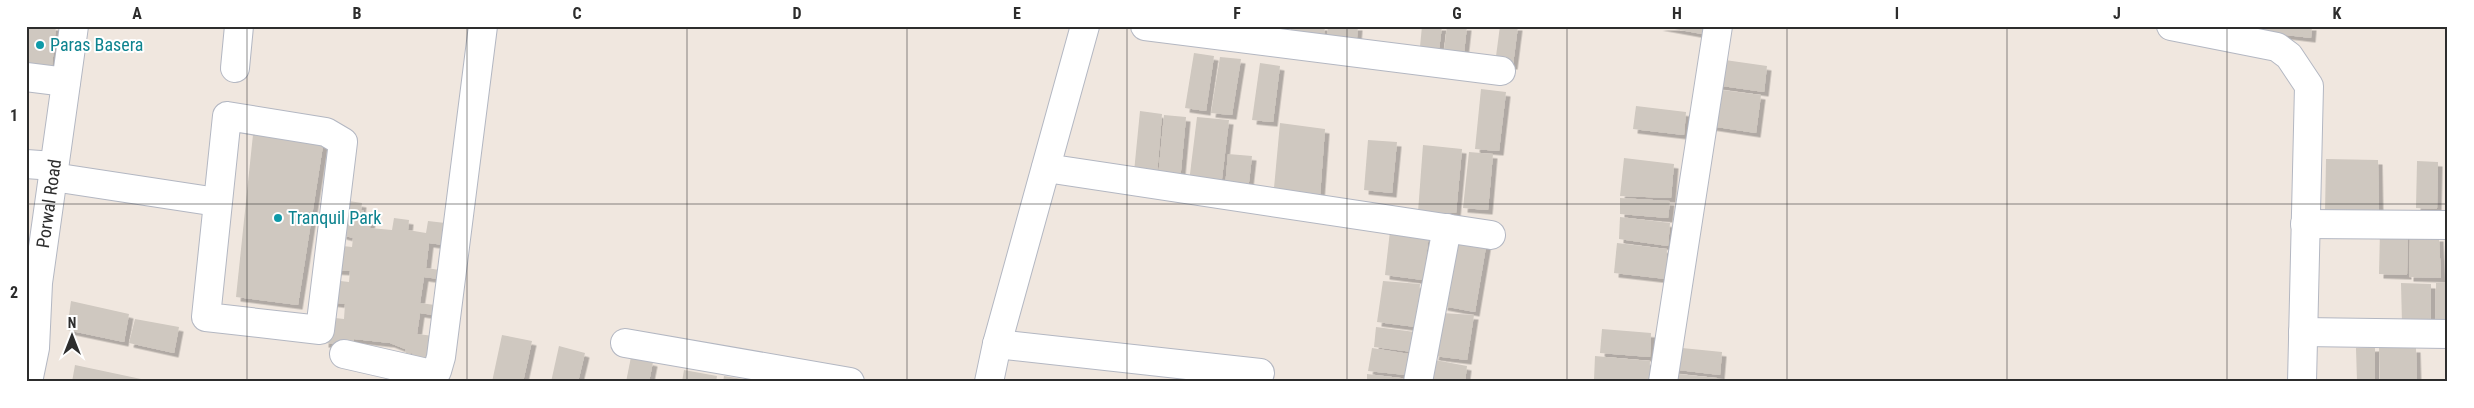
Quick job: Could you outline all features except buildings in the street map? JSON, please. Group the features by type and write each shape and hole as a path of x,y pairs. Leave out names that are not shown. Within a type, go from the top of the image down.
{"street":[{"name":"Porwal Road","path":"28,382 36,348 38,284 74,26"},
{"path":"234,68 239,26"},
{"path":"344,354 427,373 437,371 441,357 482,26"},
{"path":"989,382 997,344 1085,26"},
{"path":"1145,26 1501,71"},
{"path":"1663,382 1718,26"},
{"path":"2171,26 2246,34 2278,47 2290,56 2309,86 2302,382"},
{"path":"26,77 66,82"},
{"path":"227,116 326,132 343,142 320,330 206,317 216,202 227,116"},
{"path":"26,164 216,202"},
{"path":"1046,168 1491,235"},
{"path":"2305,224 2448,225"},
{"path":"1418,382 1447,228"},
{"path":"2303,332 2448,334"},
{"path":"624,342 850,382"},
{"path":"997,344 1260,373"}],"place":[{"name":"Paras Basera","path":"40,45"},
{"name":"Tranquil Park","path":"278,218"}]}
